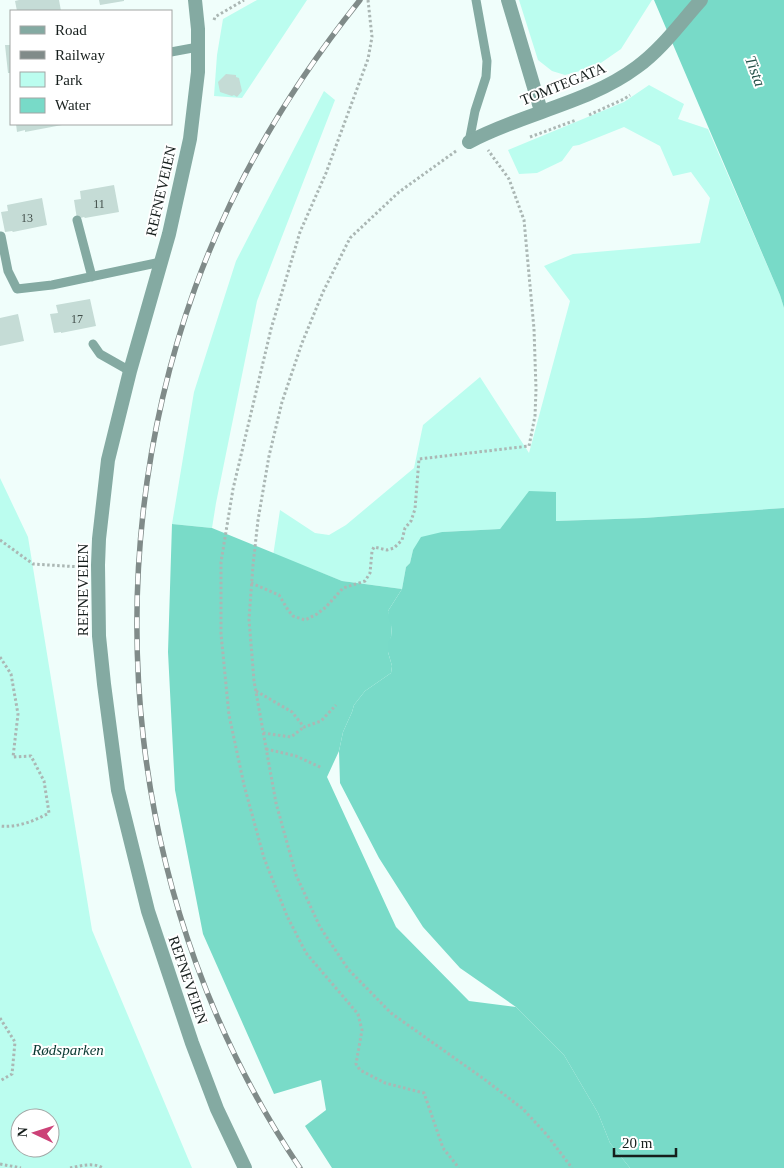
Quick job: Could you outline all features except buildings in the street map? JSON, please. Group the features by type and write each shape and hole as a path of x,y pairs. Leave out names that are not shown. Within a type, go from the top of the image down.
{"street":[{"name":"REFNEVEIEN","path":"196,0 198,77 190,139 169,234 130,371 108,460 99,539 99,636 118,790 151,920 192,1043 217,1109 245,1168"},
{"path":"508,0 541,111"},
{"name":"TOMTEGATA","path":"469,142 491,130 610,84 636,68 656,51 701,0"}],"lane":[{"path":"469,142 475,111 486,77 487,61 476,0"},
{"path":"172,52 198,47"},
{"path":"78,220 92,277"},
{"path":"1,236 8,271 17,289 52,285 161,262"},
{"path":"93,344 100,354 130,371"}],"path":[{"path":"368,0 372,37 368,59 326,173 300,232 271,328 233,489 221,562 221,634 229,715 244,785 264,858 287,916 306,953 358,1014 362,1030 356,1064 360,1070 385,1083 424,1093 443,1148 459,1168"},
{"path":"469,142 399,192 350,238 323,292 302,343 285,393 269,456 257,529 249,619 255,691 276,803 296,875 320,927 348,969 391,1013 523,1109 547,1135 572,1168"},
{"path":"251,583 279,595 293,616 305,620 317,614 343,588 364,581 370,573 374,547 387,550 394,548 402,540 404,528 411,521 415,509 419,459 529,446 535,416 536,389 534,330 524,220 509,179 490,151"},
{"path":"0,540 33,564 87,567"},
{"path":"0,657 10,674 18,714 13,756 30,756 44,781 49,813 37,820 10,827 0,826"},
{"path":"255,691 292,712 304,728"},
{"path":"263,733 290,737 320,721 336,705"},
{"path":"266,749 296,756 322,768"},
{"path":"0,1018 15,1042 12,1074 0,1081"},
{"path":"0,1164 21,1168"},
{"path":"70,1168 86,1165 103,1168"}],"green space":[{"path":"257,0 307,0 242,98 214,96 217,55 223,19"},
{"path":"519,0 652,0 621,49 595,67 565,75 552,71 538,60"},
{"path":"649,85 684,104 678,119 708,129 780,295 784,308 784,508 644,518 556,521 530,491 500,529 442,532 413,550 410,563 406,567 402,589 342,581 312,569 271,569 280,510 315,533 329,535 346,525 414,468 423,425 480,377 529,453 570,301 544,266 573,254 700,243 710,198 691,172 673,176 660,146 624,127 573,146 562,161 537,173 519,174 508,150 624,102"},
{"path":"324,91 335,100 257,301 212,528 172,524 194,392 236,261"},
{"name":"Rødsparken","path":"0,478 28,537 92,930 192,1168 0,1168"}],"shaded area":[{"path":"172,524 212,528 342,581 402,589 388,611 392,625 388,652 392,666 391,673 365,691 354,705 343,732 339,751 327,777 396,927 469,1001 516,1007 564,1055 598,1113 610,1143 630,1168 332,1168 305,1126 326,1110 321,1080 274,1094 203,934 175,790 168,652"}],"water":[{"name":"Tista","path":"654,0 784,0 784,308 780,295"},
{"path":"529,491 556,492 556,521 644,518 784,508 784,1168 630,1168 610,1143 598,1113 564,1055 516,1007 460,968 423,927 379,858 340,783 339,751 343,732 354,705 365,691 391,673 392,666 388,652 388,642 391,637 392,626 389,621 388,611 402,589 406,567 410,563 413,550 421,537 442,532 500,529"}],"railway":[{"path":"300,1168 242,1069 196,963 163,853 144,740 137,626 143,511 163,398 195,288 227,211 266,137 310,67 360,0"}]}
